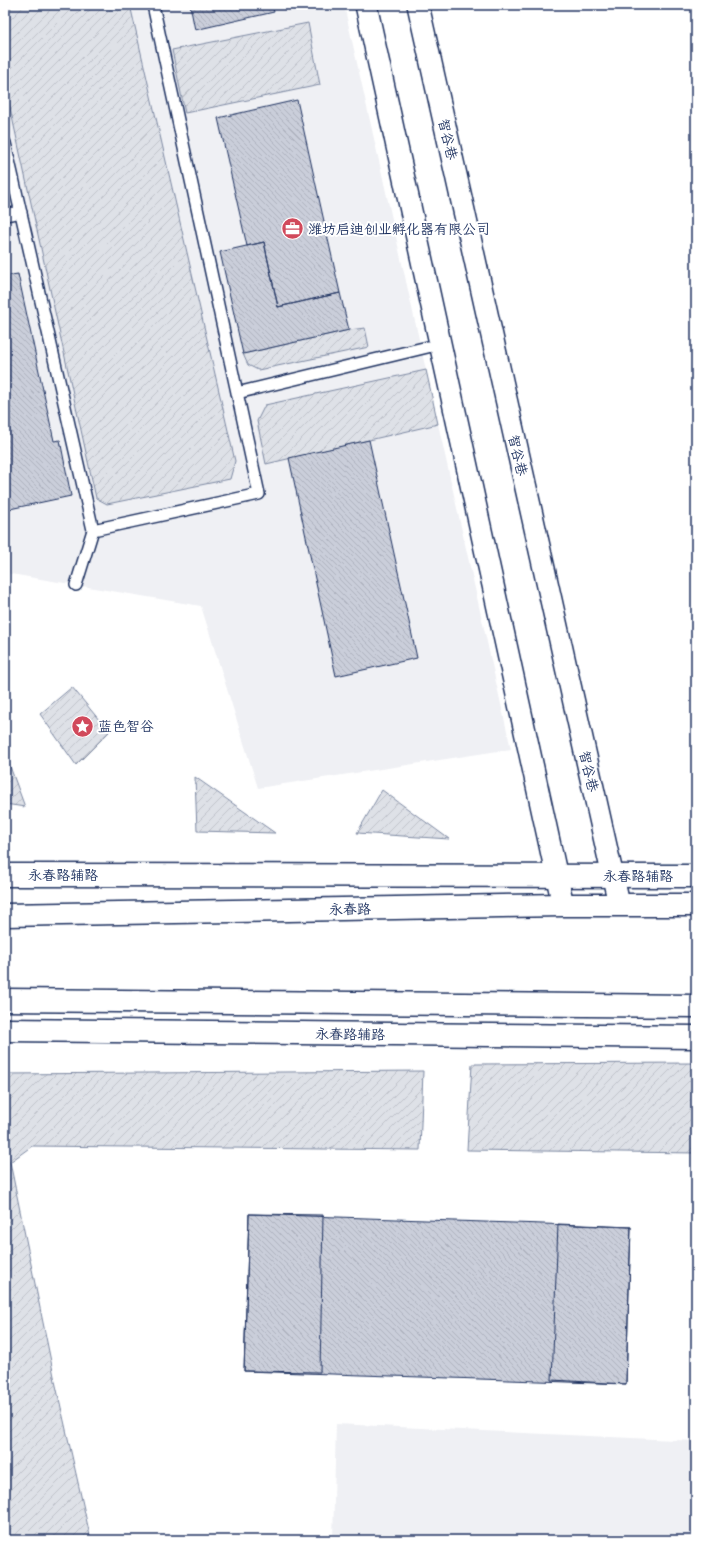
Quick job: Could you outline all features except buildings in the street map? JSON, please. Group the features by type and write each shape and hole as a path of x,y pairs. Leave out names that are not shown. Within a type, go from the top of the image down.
{"street":[{"path":"366,5 563,904"},
{"name":"智谷巷","path":"418,5 620,904"},
{"name":"永春路辅路","path":"5,875 696,876"},
{"name":"永春路","path":"5,915 563,904 696,905"},
{"path":"5,1000 696,1006"},
{"name":"永春路辅路","path":"5,1030 696,1038"}],"lane":[{"path":"93,530 259,494 153,5"},
{"path":"5,143 93,530 76,585"},
{"path":"5,215 21,212"},
{"path":"237,393 440,344"}],"shaded area":[{"path":"5,5 344,5 511,749 258,788 201,606 5,573"},
{"path":"5,5 130,5 235,461 230,479 107,504 96,498 5,85"},
{"path":"308,23 320,85 185,113 172,50"},
{"path":"365,328 369,347 258,370 248,365 243,354 349,330"},
{"path":"426,370 438,424 266,464 257,421 265,405"},
{"path":"72,687 109,732 76,765 40,714"},
{"path":"5,753 25,807 5,804"},
{"path":"195,777 275,833 197,831"},
{"path":"382,790 449,839 357,833"},
{"path":"696,1063 696,1153 467,1150 472,1064"},
{"path":"423,1071 420,1150 32,1146 10,1162 55,1381 91,1540 8,1540 5,1527 5,1074"},
{"path":"336,1424 696,1441 696,1540 333,1540"}],"place":[{"name":"潍坊启迪创业孵化器有限公司","path":"293,229"},
{"name":"蓝色智谷","path":"83,726"}]}
